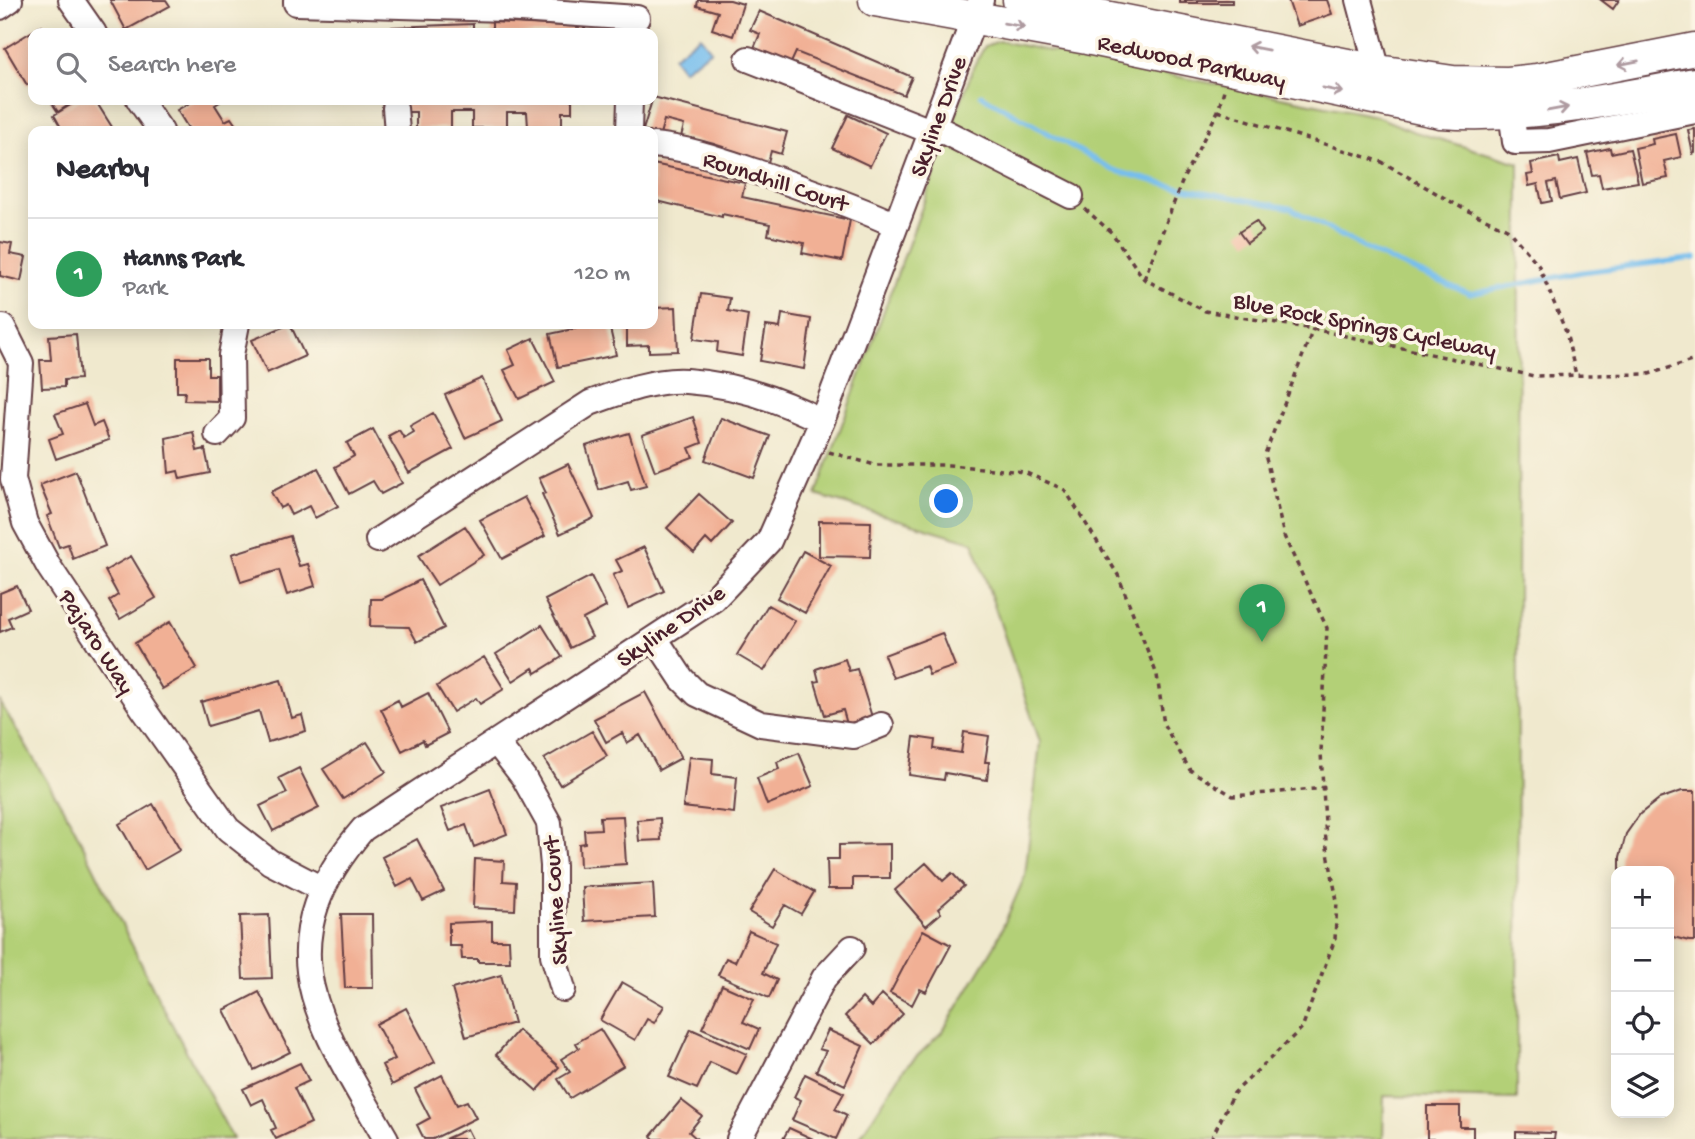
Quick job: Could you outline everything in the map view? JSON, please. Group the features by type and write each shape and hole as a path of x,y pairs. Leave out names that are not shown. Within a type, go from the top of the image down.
{"main road":[{"name":"Redwood Parkway","path":"875,0 978,9 1441,112 1509,98 1695,49"},
{"name":"Redwood Parkway","path":"1019,0 1378,71 1453,82 1509,98 1542,112 1695,84"}],"street":[{"path":"0,7 10,0"},
{"path":"71,0 91,28"},
{"path":"296,0 296,3 505,4 639,17"},
{"path":"1359,0 1378,71"},
{"name":"Skyline Drive","path":"386,1139 322,1025 312,996 308,947 321,889 341,854 363,829 714,598 769,541 822,421 978,9"},
{"path":"748,59 934,129 1071,197"},
{"path":"1509,98 1515,142 1549,141 1695,111"},
{"path":"143,105 157,126"},
{"path":"629,126 630,105"},
{"name":"Roundhill Court","path":"658,145 675,147 733,164 855,206 896,225"},
{"name":"Pajaro Way","path":"3,327 21,363 13,479 25,523 50,567 144,710 228,830 270,862 321,889"},
{"path":"217,434 232,418 231,355 236,329"},
{"path":"378,540 590,403 617,393 685,381 762,397 822,421"},
{"path":"655,638 682,679 697,694 761,724 854,736 881,725"},
{"name":"Skyline Court","path":"497,743 524,778 548,823 553,866 554,955 563,989"},
{"path":"739,1139 824,978 852,948"}],"path":[{"path":"1144,279 1184,177 1218,111 1382,162 1464,209 1507,229 1538,264 1566,332 1576,375"},
{"name":"Blue Rock Springs Cycleway","path":"1071,197 1112,233 1144,279 1205,311 1313,329 1534,376 1649,373 1695,360"},
{"path":"1211,1139 1234,1093 1302,1028 1335,939 1337,901 1326,842 1326,788 1321,752 1327,628 1284,536 1265,454 1313,329"},
{"path":"810,447 875,465 949,464 1024,472 1065,490 1118,575 1157,675 1164,725 1190,770 1233,796 1326,788"}],"green space":[{"path":"999,41 1376,116 1412,131 1519,163 1517,1099 1384,1096 1383,1139 859,1139 904,1069 943,1031 995,945 1025,876 1040,742 973,542 816,495 974,66 985,46"},
{"path":"0,702 73,825 158,998 233,1139 0,1139"}],"water":[{"path":"700,36 711,50 683,70 673,57"}],"building":[{"path":"110,0 166,0 170,6 130,28 125,28"},
{"path":"698,0 730,0 743,4 733,36 712,29 718,12 697,6"},
{"path":"1180,0 1232,0 1232,3 1180,3"},
{"path":"1288,0 1327,0 1332,14 1297,26"},
{"path":"1601,0 1619,0 1613,9"},
{"path":"759,11 912,77 904,95 796,52 791,63 754,48 760,34 750,30"},
{"path":"492,22 585,27 585,28 492,28"},
{"path":"473,24 473,28 392,27"},
{"path":"28,34 27,85 5,48"},
{"path":"658,98 787,132 781,154 771,151 767,166 733,157 734,151 681,137 684,125 664,120 660,134 658,126 644,126 651,105 658,105"},
{"path":"53,105 68,105 58,112"},
{"path":"71,105 98,105 111,126 60,126 54,115"},
{"path":"186,105 215,105 225,121 231,118 237,126 187,126 177,110"},
{"path":"406,105 572,105 572,112 562,112 562,126 528,126 527,112 507,112 507,126 472,126 472,112 451,112 451,126 416,126 416,112 406,112"},
{"path":"848,115 886,133 870,166 832,148"},
{"path":"1695,129 1695,153 1693,154 1688,130"},
{"path":"1676,134 1681,157 1664,161 1668,178 1642,183 1635,148 1653,144 1652,139"},
{"path":"1610,148 1611,153 1630,149 1638,182 1602,188 1599,174 1592,175 1587,153"},
{"path":"1559,157 1560,163 1578,159 1586,193 1560,199 1556,181 1548,183 1552,201 1542,203 1538,184 1529,186 1527,175 1533,174 1531,163"},
{"path":"658,165 745,183 742,197 850,220 842,261 802,253 804,243 768,235 770,224 722,214 722,217 658,201"},
{"path":"1256,221 1263,231 1247,243 1239,232"},
{"path":"0,242 12,244 10,254 26,257 21,281 0,276"},
{"path":"701,294 730,298 728,311 748,315 742,356 717,352 718,342 694,339"},
{"path":"676,307 678,351 649,352 649,345 627,346 627,329 658,329 658,308"},
{"path":"782,314 811,319 804,369 760,361 766,326 780,328"},
{"path":"278,329 292,329 305,356 267,373 252,340"},
{"path":"573,329 610,329 616,355 558,367 550,334"},
{"path":"76,334 80,379 64,380 64,387 42,388 40,360 51,360 49,336"},
{"path":"533,338 555,382 519,399 504,370 515,365 508,350"},
{"path":"177,358 208,358 208,375 217,375 217,401 184,400 185,392 177,392"},
{"path":"482,378 502,421 465,438 445,395"},
{"path":"85,404 93,426 102,422 109,440 56,459 49,439 63,434 55,414"},
{"path":"433,413 453,449 409,473 388,436 399,430 404,438 414,432 410,426"},
{"path":"693,417 702,443 689,448 693,457 655,471 642,435"},
{"path":"721,418 770,436 754,478 705,460"},
{"path":"373,429 402,483 381,494 373,481 349,494 335,467 354,456 347,443"},
{"path":"193,432 197,451 205,449 210,473 180,479 178,471 169,473 166,438"},
{"path":"629,433 646,486 631,490 628,481 599,490 586,446"},
{"path":"568,464 594,518 560,534 542,494 546,493 539,478"},
{"path":"318,468 338,506 315,518 309,506 291,515 286,505 280,508 271,492"},
{"path":"76,471 105,546 73,559 68,544 59,547 47,516 52,514 40,485"},
{"path":"699,494 732,523 712,545 706,539 694,553 667,528"},
{"path":"524,497 545,536 502,559 480,520"},
{"path":"819,521 871,522 870,557 819,556"},
{"path":"465,526 484,555 437,585 418,556"},
{"path":"290,536 299,566 308,564 315,586 287,595 279,570 241,582 232,554"},
{"path":"644,547 664,591 628,608 613,575 622,571 616,560"},
{"path":"803,551 831,566 805,613 777,598"},
{"path":"131,556 156,598 120,619 109,601 118,595 105,571"},
{"path":"591,576 606,607 583,619 592,637 570,648 545,600"},
{"path":"420,580 444,628 417,642 409,627 370,626 371,599 382,599"},
{"path":"17,586 28,609 8,618 12,627 0,632 0,593"},
{"path":"768,605 795,621 764,671 737,655"},
{"path":"170,622 197,668 162,689 135,643"},
{"path":"542,625 562,657 536,673 533,668 513,681 496,654"},
{"path":"942,633 955,666 929,675 926,666 893,678 884,655"},
{"path":"484,657 504,689 480,704 476,698 453,712 437,686"},
{"path":"845,659 849,671 857,669 872,717 847,724 843,710 825,715 815,682 819,681 816,669"},
{"path":"281,680 292,718 302,715 306,731 268,742 259,711 208,726 201,702"},
{"path":"645,692 681,758 659,770 640,735 627,743 622,733 606,742 594,719"},
{"path":"428,693 448,733 425,745 423,740 402,751 381,709 398,700 401,707"},
{"path":"592,731 607,756 560,785 544,759"},
{"path":"964,732 989,736 985,762 989,762 987,780 945,773 944,780 909,775 914,737 935,740 934,749 961,753"},
{"path":"367,742 386,772 343,799 323,769"},
{"path":"799,753 813,786 767,805 757,778 779,769 777,762"},
{"path":"689,757 713,759 712,774 737,777 734,813 683,807"},
{"path":"299,768 319,808 273,831 260,806 287,793 279,778"},
{"path":"490,789 507,834 474,847 466,825 450,831 441,808"},
{"path":"1682,791 1695,791 1695,941 1674,937 1674,866 1620,866 1626,834 1640,814 1659,799"},
{"path":"153,804 180,850 145,870 119,824"},
{"path":"623,816 626,864 580,867 579,844 585,843 584,830 601,829 600,817"},
{"path":"660,818 661,840 639,841 637,820"},
{"path":"417,839 444,891 423,901 412,879 397,887 382,857"},
{"path":"890,844 890,878 853,878 853,889 828,889 827,859 839,859 839,845"},
{"path":"475,859 504,861 503,881 516,882 515,910 473,908"},
{"path":"926,863 943,881 952,873 964,886 938,909 941,913 926,926 895,890"},
{"path":"775,869 814,892 801,914 785,905 772,926 749,912"},
{"path":"653,883 655,917 584,921 582,887"},
{"path":"341,914 372,914 373,988 345,988"},
{"path":"269,915 272,978 243,979 240,916"},
{"path":"492,921 492,940 509,940 510,962 462,959 461,946 449,946 449,923"},
{"path":"923,930 951,945 926,992 920,989 912,1005 890,993"},
{"path":"749,931 776,943 763,973 777,980 769,998 718,975 726,958 735,962"},
{"path":"501,975 514,1023 466,1037 452,989"},
{"path":"622,982 664,1006 654,1023 647,1019 635,1040 600,1020"},
{"path":"722,985 754,999 743,1022 759,1029 750,1049 702,1028"},
{"path":"259,992 290,1052 254,1070 224,1010"},
{"path":"882,994 903,1014 874,1044 845,1016 862,998 871,1007"},
{"path":"406,1008 435,1062 392,1085 382,1065 395,1059 376,1024"},
{"path":"600,1029 623,1066 570,1098 558,1079 570,1072 561,1059 579,1048 576,1043"},
{"path":"691,1029 747,1054 737,1074 710,1062 697,1089 669,1077"},
{"path":"518,1030 559,1067 537,1091 496,1055"},
{"path":"828,1030 863,1046 845,1085 816,1071 826,1051 819,1049"},
{"path":"300,1063 309,1081 294,1088 311,1123 276,1139 271,1130 276,1128 263,1099 251,1105 243,1089"},
{"path":"805,1074 844,1093 835,1109 847,1115 836,1139 792,1120 801,1100 794,1097"},
{"path":"442,1075 457,1105 467,1101 476,1118 433,1139 424,1139 417,1125 430,1118 415,1089"},
{"path":"681,1100 702,1116 689,1132 697,1139 654,1139 651,1136"},
{"path":"1427,1106 1460,1106 1460,1127 1473,1127 1473,1139 1427,1139"},
{"path":"789,1128 813,1139 783,1139"},
{"path":"467,1129 472,1139 445,1139"},
{"path":"1516,1132 1555,1133 1554,1139 1516,1139"}],"waterway":[{"path":"981,95 1113,170 1167,185 1290,208 1375,254 1470,294 1582,272 1695,258"}],"place":[{"name":"Hanns Park","path":"1262,642"}]}
